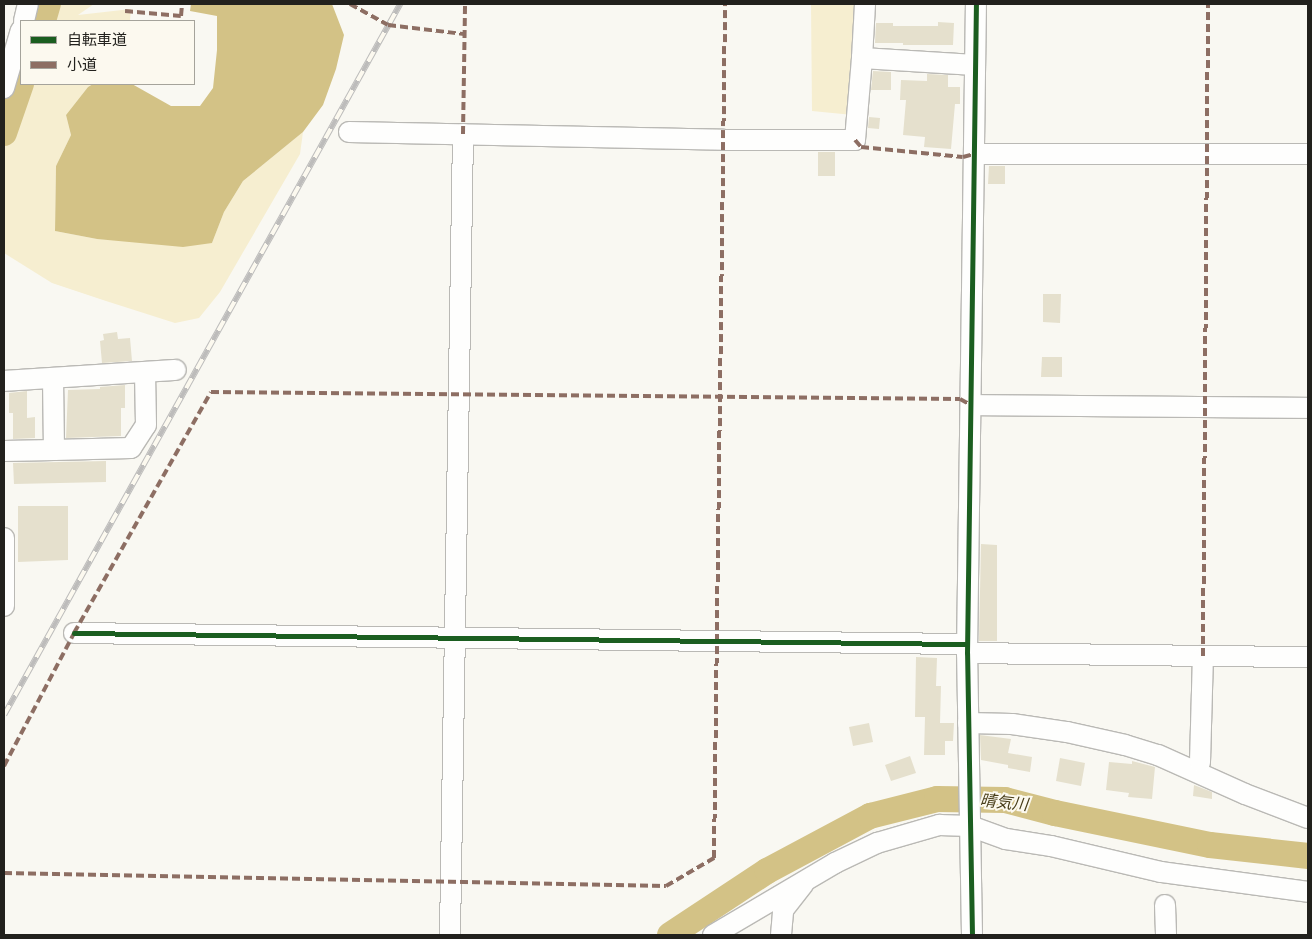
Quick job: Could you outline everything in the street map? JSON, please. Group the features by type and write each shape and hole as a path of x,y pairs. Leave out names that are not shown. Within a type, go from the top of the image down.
{"street":[{"path":"24,20 28,4"},
{"path":"349,132 855,140 865,4"},
{"path":"972,935 967,648 976,4"},
{"path":"4,88 20,33"},
{"path":"862,58 975,65"},
{"path":"450,935 463,134"},
{"path":"974,154 1308,154"},
{"path":"4,381 176,370"},
{"path":"4,451 131,448 146,425 144,372"},
{"path":"53,378 54,450"},
{"path":"970,405 1308,408"},
{"path":"4,538 4,606"},
{"path":"74,633 455,638 1308,657"},
{"path":"1197,771 1200,762 1203,656"},
{"path":"968,723 1012,724 1067,732 1134,747 1197,771 1246,794 1308,818"},
{"path":"712,935 806,879 877,843 939,825 970,826 1006,839 1051,846 1161,872 1308,892"},
{"path":"781,935 783,910 806,879"},
{"path":"1166,905 1166,935"}],"shaded area":[{"path":"35,4 94,4 78,15 131,9 130,20 30,20"},
{"path":"191,4 332,4 344,35 336,69 323,105 303,132 243,181 224,212 212,243 183,247 97,239 55,231 56,166 71,135 66,115 88,87 91,85 134,85 171,106 200,106 213,88 217,50 217,16 190,11"},
{"path":"811,4 860,4 853,115 812,111"},
{"path":"20,61 20,85 91,85 66,115 71,135 56,166 55,231 97,239 212,243 224,212 243,181 303,132 300,154 220,292 199,318 175,323 52,283 4,253 4,110 15,83"}],"building":[{"path":"938,22 954,23 953,45 875,43 876,23 893,23 893,26 938,26"},
{"path":"873,71 891,72 891,90 871,90"},
{"path":"927,74 948,75 948,87 960,87 960,104 955,104 951,149 924,147 925,137 903,135 906,100 900,100 901,80 927,81"},
{"path":"869,117 880,118 879,129 868,128"},
{"path":"818,152 835,152 835,176 818,176"},
{"path":"989,166 1005,166 1005,184 988,184"},
{"path":"1043,294 1061,294 1060,323 1043,322"},
{"path":"117,332 118,339 130,338 132,361 102,363 100,341 104,340 103,334"},
{"path":"1042,357 1062,357 1062,377 1041,377"},
{"path":"125,385 125,408 121,408 121,436 66,438 68,390 100,389 100,387"},
{"path":"27,391 27,418 35,417 35,438 13,439 13,413 9,413 9,393"},
{"path":"106,461 106,482 14,484 13,463"},
{"path":"18,506 68,506 68,560 18,562"},
{"path":"981,544 997,545 997,641 979,641"},
{"path":"916,657 937,658 936,686 941,686 940,723 954,723 953,741 945,741 945,755 924,755 925,717 915,717"},
{"path":"869,723 873,742 853,746 849,727"},
{"path":"980,735 1011,739 1008,753 1032,757 1030,772 1008,768 1008,765 981,760"},
{"path":"910,756 916,773 891,781 885,765"},
{"path":"1060,758 1085,763 1081,786 1056,781"},
{"path":"1132,761 1155,767 1152,799 1128,797 1129,793 1106,790 1109,762 1132,764"},
{"path":"1194,785 1212,792 1212,799 1193,796"}],"waterway":[{"path":"43,20 48,4"},
{"path":"4,133 21,85"},
{"name":"晴気川","path":"670,935 767,871 870,816 937,799 1005,800 1055,813 1210,845 1308,856"}],"railway":[{"path":"4,715 400,4"}],"marked path":[{"path":"125,11 181,16 182,4"},
{"path":"350,4 388,25 464,34"},
{"path":"463,134 465,4"},
{"path":"4,873 666,886 714,858 725,4"},
{"path":"1203,656 1208,4"},
{"path":"855,140 861,147 963,157 974,154"},
{"path":"4,766 74,633 211,392 960,399 971,405"}],"cycle path":[{"path":"972,935 967,653 976,4"},
{"path":"74,633 967,644"}]}
